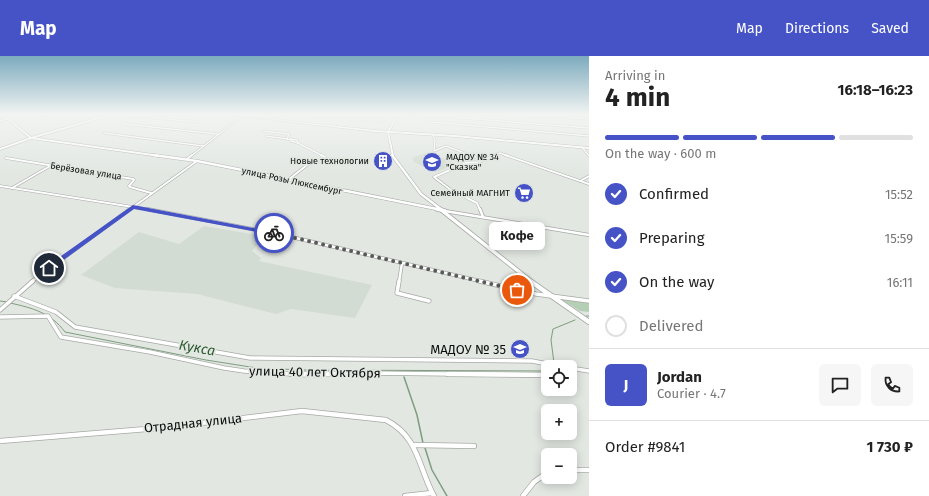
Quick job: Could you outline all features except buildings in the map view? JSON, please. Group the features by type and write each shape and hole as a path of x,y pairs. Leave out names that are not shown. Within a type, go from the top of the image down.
{"main road":[{"path":"438,135 589,148"}],"street":[{"path":"27,135 31,138"},
{"path":"0,149 43,135"},
{"path":"116,135 203,146"},
{"path":"187,160 217,135"},
{"path":"388,135 393,158 421,194 445,211 550,296 589,322"},
{"path":"432,135 435,140 434,151 446,146 483,160"},
{"path":"572,135 589,136"},
{"path":"266,136 296,140 324,156 325,159 307,165 288,180"},
{"name":"улица Розы Люксембург","path":"31,138 197,161 445,211 589,235"},
{"path":"582,148 589,156"},
{"path":"483,217 477,203 451,190 434,177 466,164 483,160 500,153 589,184"},
{"name":"Берёзовая улица","path":"6,158 133,179 134,180 129,186 130,187 152,194"},
{"path":"0,310 14,296 49,268 197,161"},
{"path":"12,188 51,166"},
{"path":"580,181 589,176"},
{"path":"0,186 133,207 283,235 536,294 589,301"},
{"path":"402,263 397,293 429,301"},
{"name":"улица 40 лет Октября","path":"14,296 56,312 75,327 250,358 532,361 541,363"},
{"name":"улица 40 лет Октября","path":"0,317 48,316 52,321 58,335 61,336 244,371 310,375 370,373 541,375"},
{"path":"577,369 589,371"},
{"name":"Отрадная улица","path":"0,441 158,428 302,411 386,420 394,423 404,432 414,445"},
{"path":"405,496 433,494 414,445 474,446"},
{"path":"577,470 589,470"},
{"path":"523,496 526,490 541,476"}],"shaded area":[{"name":"МАДОУ № 34 \"Сказка\"","path":"428,152 457,164 435,172 414,162 412,158"},
{"path":"204,226 264,236 252,251 261,258 259,261 372,285 355,318 291,309 276,314 197,294 115,288 81,275 139,232 179,244"}],"green space":[{"path":"564,298 589,302 589,312 580,311 561,299"}],"waterway":[{"name":"Кукса","path":"0,301 7,302"},
{"name":"Кукса","path":"10,303 41,312 54,320 65,332 206,360 257,368 304,370 541,371"},
{"name":"Кукса","path":"554,360 551,340 553,329 575,320"},
{"name":"Кукса","path":"404,377 417,415 423,443"},
{"name":"Кукса","path":"425,448 432,470 447,496"}],"way so far":[{"path":"274,233 517,290"}],"place":[{"name":"Новые технологии","path":"383,161"},
{"name":"МАДОУ № 34 \"Сказка\"","path":"432,162"},
{"name":"Семейный МАГНИТ","path":"524,193"},
{"name":"Кофе","path":"517,290"},
{"name":"МАДОУ № 35","path":"520,349"}],"route":[{"path":"49,268 133,207 274,233"}]}
